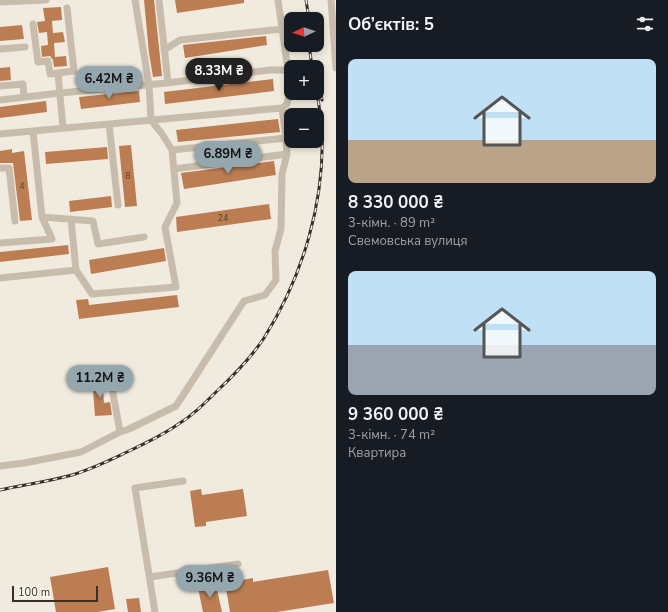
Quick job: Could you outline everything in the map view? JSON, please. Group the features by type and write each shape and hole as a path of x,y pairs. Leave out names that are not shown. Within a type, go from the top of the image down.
{"street":[{"path":"0,2 47,0"},
{"path":"71,219 76,270 92,294 176,288 165,227 177,203 172,150 151,120 149,85 135,0"},
{"path":"159,0 168,83"},
{"path":"278,0 287,60"},
{"path":"331,0 336,68"},
{"path":"33,24 38,62 48,60 50,74 74,71 67,8"},
{"path":"164,50 180,40 282,29"},
{"path":"0,49 25,47"},
{"path":"0,100 168,83 270,70 284,70"},
{"path":"58,73 63,128"},
{"path":"0,86 23,84 24,97"},
{"path":"0,134 285,106 287,100"},
{"path":"110,124 118,204"},
{"path":"0,243 52,239 42,217 33,131"},
{"path":"172,150 284,138"},
{"path":"0,466 81,452 176,406 244,301 265,295 276,280 275,250 281,229 282,174 287,154 287,148"},
{"path":"174,169 287,154"},
{"path":"0,168 9,168 15,221"},
{"path":"42,217 93,221 98,244 144,237"},
{"path":"0,278 76,270"},
{"path":"110,377 120,432"},
{"path":"155,612 136,488 183,481"},
{"path":"150,577 238,564"}],"building":[{"path":"144,0 154,0 162,76 153,77"},
{"path":"175,0 244,0 244,3 177,13"},
{"path":"61,7 62,20 52,21 53,33 63,32 65,42 54,43 55,57 66,56 67,66 54,67 53,60 50,56 42,57 41,46 48,45 47,32 39,33 37,22 45,21 43,8"},
{"path":"22,25 24,39 0,41 0,27"},
{"path":"266,36 267,45 185,58 183,45"},
{"path":"10,67 11,80 0,81 0,68"},
{"path":"273,79 274,91 165,104 164,92"},
{"path":"139,91 140,102 81,109 79,97"},
{"path":"46,101 47,112 0,118 0,107"},
{"path":"278,119 280,132 178,142 176,130"},
{"path":"131,145 137,206 125,207 119,146"},
{"path":"107,147 108,159 46,164 45,152"},
{"path":"12,149 12,153 24,151 32,220 20,221 13,163 0,163 0,151"},
{"path":"274,161 276,175 184,189 181,173"},
{"path":"111,196 112,207 70,212 69,201"},
{"path":"269,204 271,219 177,232 176,217"},
{"path":"68,245 69,254 0,262 0,252"},
{"path":"164,248 166,261 91,274 89,260"},
{"path":"177,295 179,307 79,319 76,300 88,299 89,305"},
{"path":"92,377 102,377 104,403 110,402 112,415 95,416"},
{"path":"201,489 202,495 243,489 247,516 206,522 206,526 195,527 190,491"},
{"path":"108,567 115,609 98,612 56,612 50,577"},
{"path":"234,570 236,581 253,578 253,582 328,570 334,603 277,612 230,612 223,571"},
{"path":"216,585 222,612 203,612 198,588"},
{"path":"139,598 141,612 128,612 126,599"}],"railway":[{"path":"306,0 308,12"},
{"path":"310,52 311,60"},
{"path":"0,490 75,474 98,466 159,436 198,410 253,353 278,314 290,289 309,238 320,184 322,156 322,129 318,100"}]}
